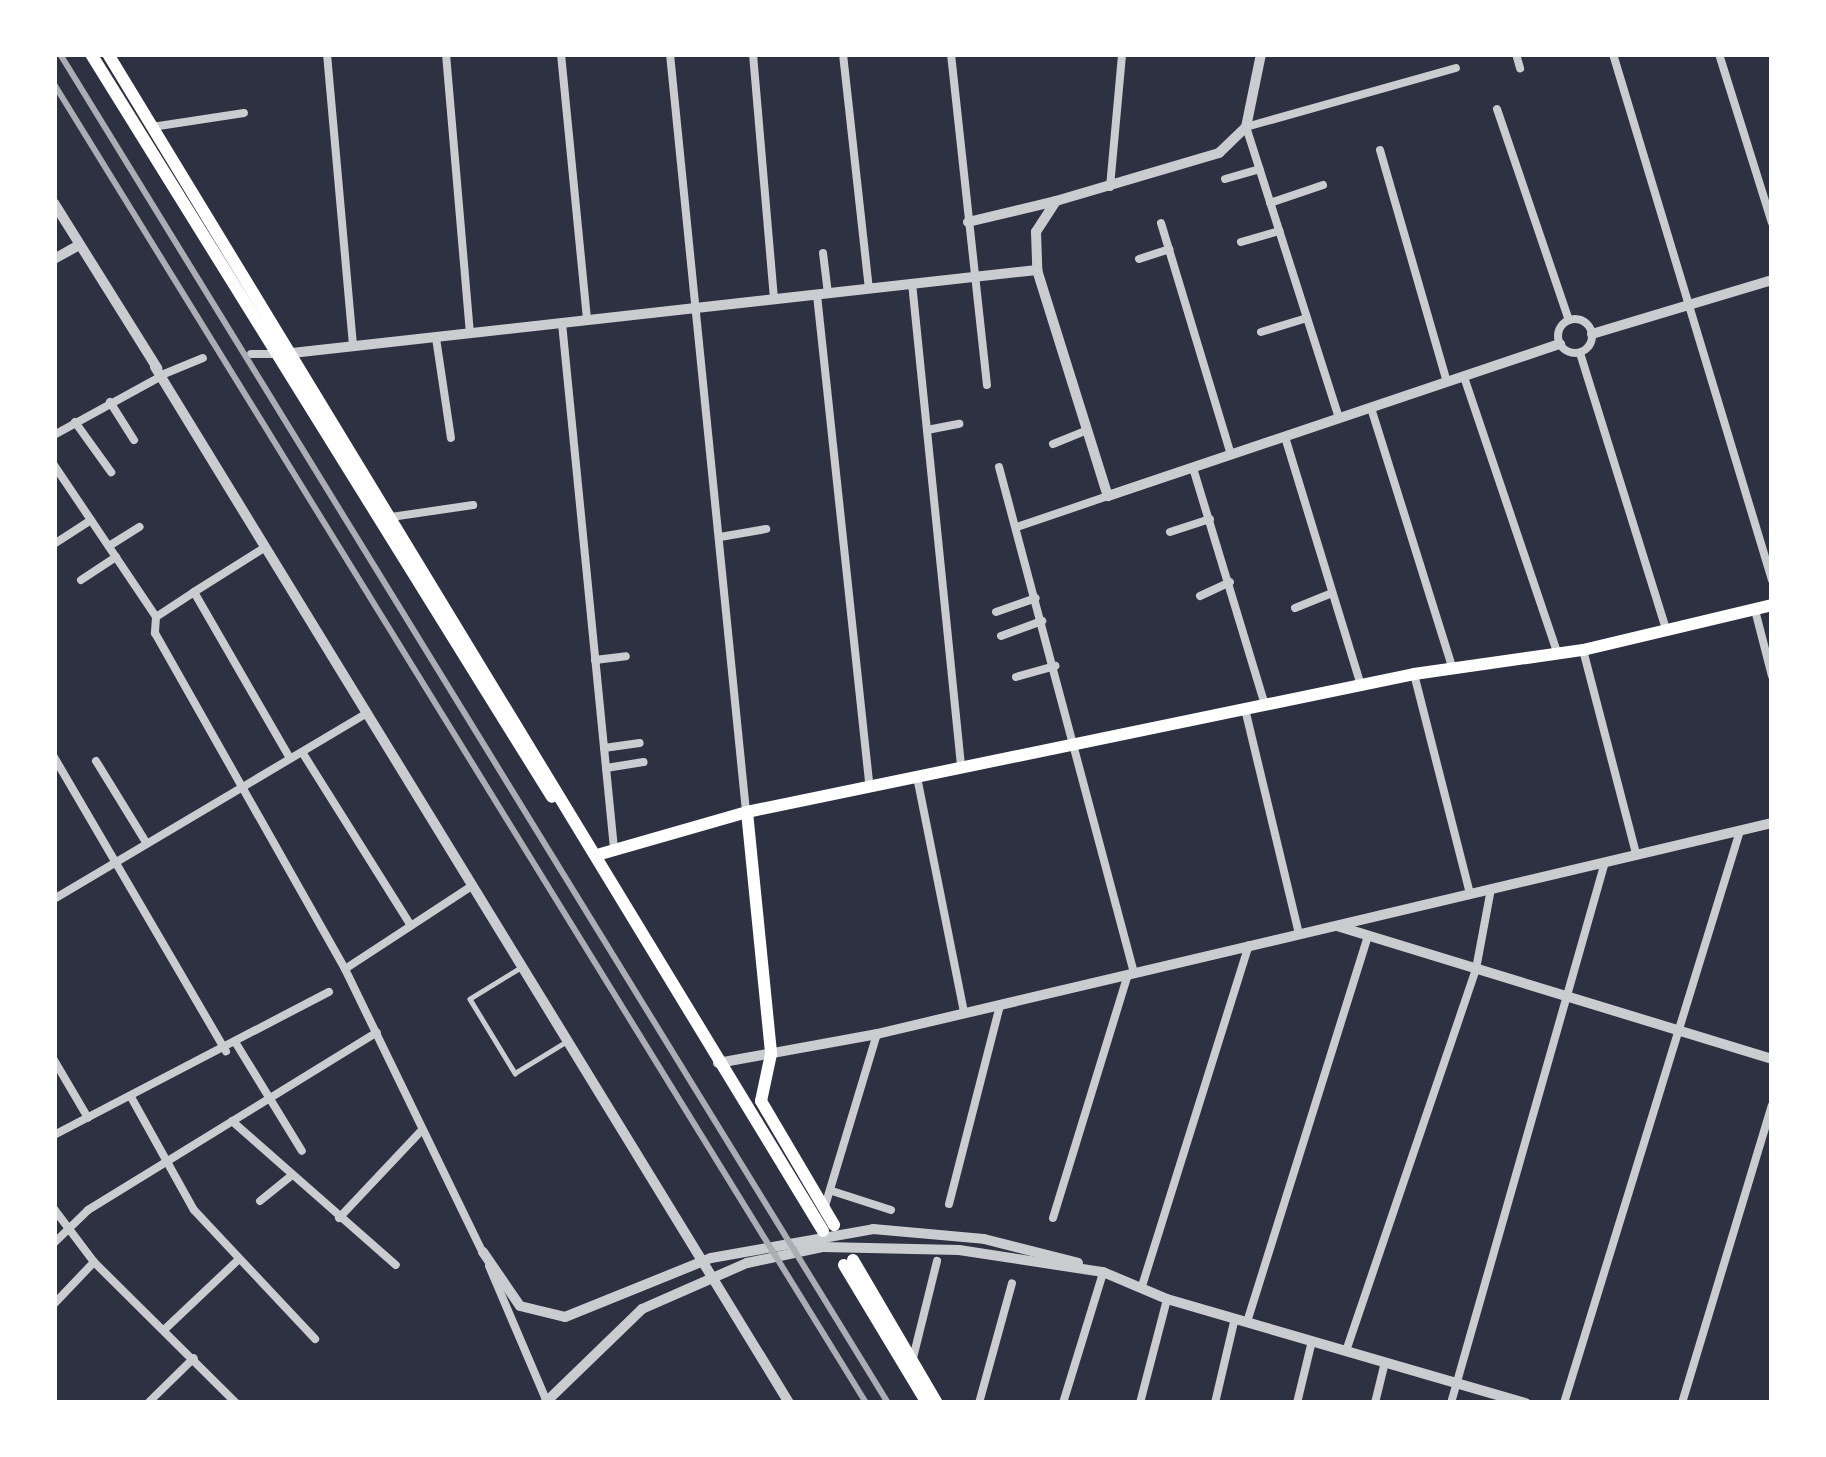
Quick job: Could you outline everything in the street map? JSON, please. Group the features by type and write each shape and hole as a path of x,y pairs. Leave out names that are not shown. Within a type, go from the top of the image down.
{"main road":[{"path":"91,54 593,856"},
{"path":"108,54 718,1063 820,1212"},
{"path":"593,856 747,812 1414,674 1583,650 1772,605"},
{"path":"747,812 771,1054 761,1101 829,1228"},
{"path":"849,1262 937,1403"},
{"path":"909,1364 927,1403"}],"street":[{"path":"327,54 353,348"},
{"path":"446,54 470,334"},
{"path":"561,54 587,320"},
{"path":"670,54 747,812"},
{"path":"753,54 774,298"},
{"path":"842,54 869,288"},
{"path":"951,54 987,385"},
{"path":"1109,188 1122,54"},
{"path":"1261,54 1246,128 1339,418"},
{"path":"1516,54 1520,68"},
{"path":"1613,54 1772,580"},
{"path":"1719,54 1772,223"},
{"path":"968,222 1109,188 1219,153 1246,128 1456,68"},
{"path":"1497,109 1570,320 1560,344"},
{"path":"152,127 244,113"},
{"path":"1380,150 1447,382"},
{"path":"1225,179 1259,169"},
{"path":"1270,203 1323,185"},
{"path":"1056,201 1036,232 1037,270 1108,496"},
{"path":"54,203 469,888 789,1403"},
{"path":"1162,223 1231,454"},
{"path":"1241,242 1279,231"},
{"path":"54,259 79,244"},
{"path":"1139,259 1169,249"},
{"path":"824,253 822,293 870,787"},
{"path":"251,354 353,348 1037,270"},
{"path":"1580,353 1592,334 1772,280"},
{"path":"912,283 961,768"},
{"path":"1261,332 1307,318"},
{"path":"1570,320 1584,322 1592,334"},
{"path":"562,323 614,849"},
{"path":"436,338 451,438"},
{"path":"1016,527 1560,344 1580,353 1667,633"},
{"path":"54,435 110,402 203,358"},
{"path":"1464,376 1557,654"},
{"path":"110,402 134,440"},
{"path":"1371,408 1453,669"},
{"path":"75,422 111,472"},
{"path":"927,430 959,424"},
{"path":"1053,444 1088,430"},
{"path":"1285,436 1361,685"},
{"path":"54,465 156,617 155,633 239,789 345,969 483,1252 546,1402 642,1309 747,1263 823,1247 959,1250 1103,1272"},
{"path":"999,467 1076,744 1130,975 1053,1218"},
{"path":"1193,468 1265,705"},
{"path":"391,517 473,505"},
{"path":"1170,532 1210,519"},
{"path":"54,544 91,520"},
{"path":"109,546 139,527"},
{"path":"720,537 766,530"},
{"path":"156,617 265,548"},
{"path":"81,580 116,557"},
{"path":"1200,596 1230,582"},
{"path":"194,592 290,758"},
{"path":"1295,608 1332,592"},
{"path":"996,612 1036,598"},
{"path":"1755,610 1772,676"},
{"path":"1001,636 1042,621"},
{"path":"1583,650 1636,854"},
{"path":"595,660 626,656"},
{"path":"1016,677 1054,666"},
{"path":"1414,674 1470,893"},
{"path":"1245,709 1299,934"},
{"path":"54,899 366,714"},
{"path":"604,748 640,743"},
{"path":"302,752 412,926"},
{"path":"54,757 226,1051"},
{"path":"96,761 147,844"},
{"path":"606,768 644,762"},
{"path":"916,777 964,1013"},
{"path":"718,1063 877,1034 1772,823"},
{"path":"1564,1403 1682,1032 1740,830"},
{"path":"1451,1403 1606,862"},
{"path":"345,969 469,888"},
{"path":"1346,1351 1476,969 1492,888"},
{"path":"1334,925 1772,1059"},
{"path":"1215,1403 1368,936"},
{"path":"1142,1286 1249,945"},
{"path":"54,1135 226,1051 329,992"},
{"path":"949,1204 1000,1005"},
{"path":"54,1243 166,1161 377,1032"},
{"path":"820,1212 832,1191 877,1034"},
{"path":"237,1045 302,1151"},
{"path":"54,1060 88,1118"},
{"path":"131,1097 166,1161 238,1260 315,1340"},
{"path":"1682,1403 1772,1105"},
{"path":"232,1121 396,1265"},
{"path":"339,1218 422,1130"},
{"path":"260,1202 291,1176"},
{"path":"832,1191 891,1210"},
{"path":"54,1209 94,1262 236,1403"},
{"path":"829,1228 849,1262"},
{"path":"483,1252 520,1306 539,1316 592,1310 738,1251 873,1229 984,1239 1526,1403"},
{"path":"164,1330 238,1260"},
{"path":"909,1364 937,1261"},
{"path":"54,1304 94,1262"},
{"path":"1063,1403 1103,1272"},
{"path":"979,1403 1012,1283"},
{"path":"1140,1403 1167,1298"},
{"path":"1297,1403 1312,1341"},
{"path":"148,1403 194,1358"},
{"path":"1375,1403 1385,1362"}],"lane":[{"path":"519,969 470,999 515,1073 564,1043"}],"railway":[{"path":"60,54 888,1403"},
{"path":"54,84 866,1403"}]}
